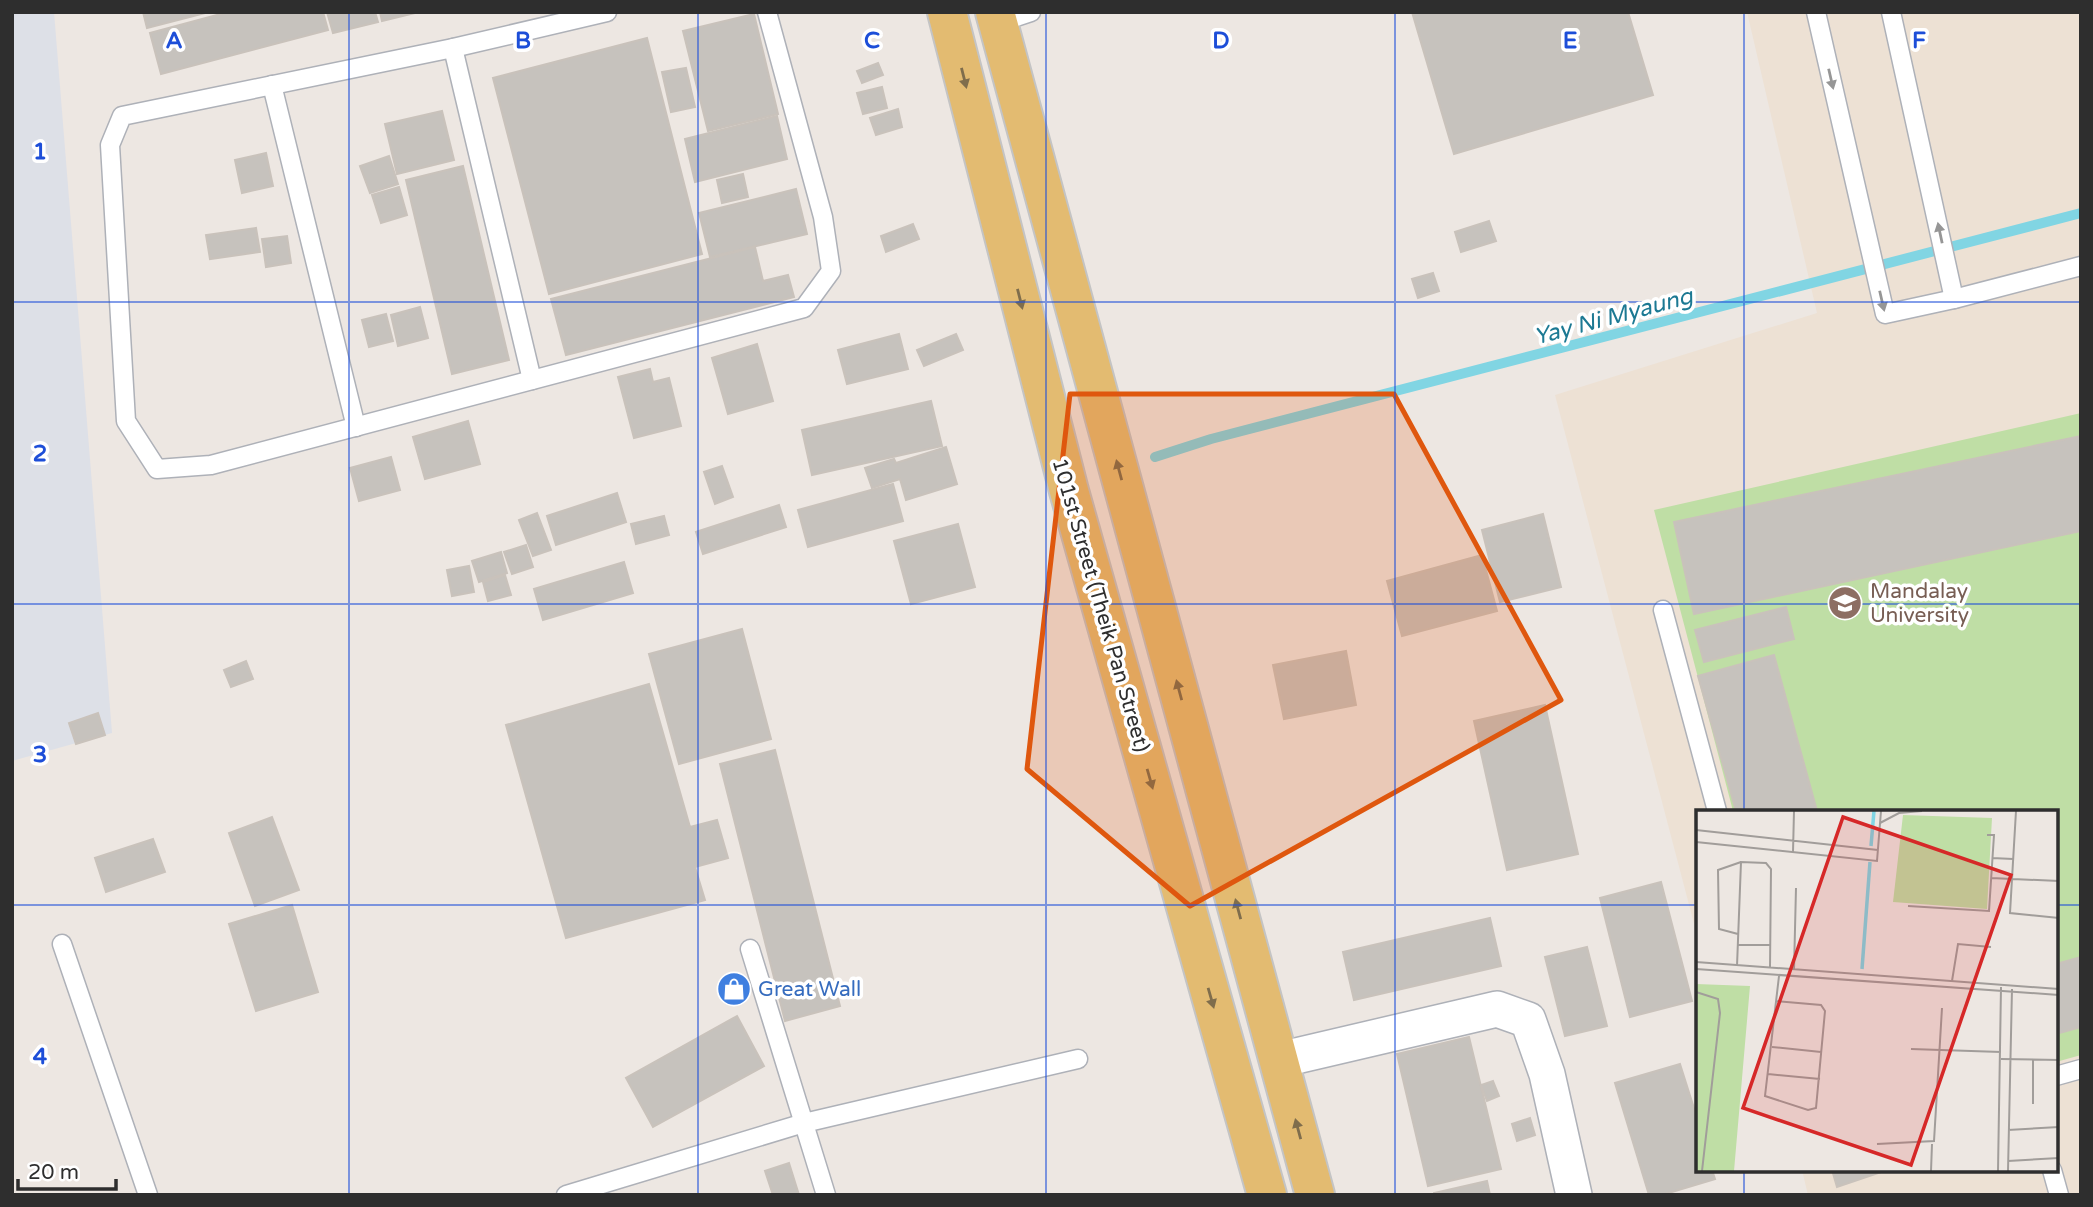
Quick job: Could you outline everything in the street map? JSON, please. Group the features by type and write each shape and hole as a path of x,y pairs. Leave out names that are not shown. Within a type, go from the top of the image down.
{"main road":[{"name":"101st Street (Theik Pan Street)","path":"947,12 1069,491 1267,1195"},
{"path":"1008,16 1315,1195"}],"street":[{"path":"1279,1060 1497,1009 1528,1020 1547,1074 1574,1195"}],"lane":[{"path":"607,12 453,48 121,116 110,145 126,421 157,469 211,466 804,308 831,271 823,217 767,12"},
{"path":"1816,12 1885,314 2081,266"},
{"path":"1891,12 1954,299"},
{"path":"453,48 532,380"},
{"path":"272,85 356,427"},
{"path":"1664,610 1717,810"},
{"path":"62,944 148,1195"},
{"path":"750,949 826,1195"},
{"path":"566,1195 804,1123 1078,1059"},
{"path":"2058,1075 2081,1069"},
{"path":"2053,1172 2059,1195"}],"highlighted area":[{"path":"1070,394 1394,394 1561,700 1190,906 1027,769"}],"shaded area":[{"path":"12,12 54,12 112,733 12,761"},
{"name":"Mandalay University","path":"1747,12 2081,12 2081,1195 1808,1195 1802,1172 2058,1172 2058,810 1696,810 1696,931 1555,395 1817,313"}],"green space":[{"path":"2081,413 2081,1055 2058,1061 2058,810 1733,810 1654,510"}],"building":[{"path":"143,12 209,12 147,28"},
{"path":"228,12 323,12 328,30 161,74 150,33"},
{"path":"327,12 375,12 378,22 333,33"},
{"path":"380,12 419,12 382,21"},
{"path":"1412,12 1628,12 1653,95 1454,154"},
{"path":"754,14 778,114 708,131 683,31"},
{"path":"647,38 702,254 549,294 493,78"},
{"path":"878,63 883,75 862,83 857,71"},
{"path":"686,68 695,107 671,112 662,72"},
{"path":"882,87 887,108 863,114 857,93"},
{"path":"898,109 902,127 876,135 870,118"},
{"path":"442,111 454,160 397,174 385,124"},
{"path":"777,116 787,159 695,182 685,139"},
{"path":"266,153 273,186 242,193 235,160"},
{"path":"389,156 398,184 370,193 360,166"},
{"path":"463,166 509,360 452,374 406,180"},
{"path":"743,174 748,197 722,203 717,180"},
{"path":"399,187 407,215 381,223 372,195"},
{"path":"796,189 807,234 710,257 699,213"},
{"path":"1489,221 1496,241 1461,252 1455,232"},
{"path":"913,224 919,239 886,252 881,236"},
{"path":"256,228 260,252 210,259 206,235"},
{"path":"287,236 291,263 266,267 262,239"},
{"path":"755,247 763,281 788,275 794,297 566,355 551,299"},
{"path":"1433,273 1439,291 1418,298 1412,279"},
{"path":"420,307 428,338 398,346 391,315"},
{"path":"386,314 393,341 369,347 362,320"},
{"path":"899,334 908,369 847,384 838,350"},
{"path":"956,334 963,350 924,366 917,350"},
{"path":"757,344 773,401 728,414 712,358"},
{"path":"650,369 653,382 669,378 681,426 634,438 618,377"},
{"path":"931,401 942,446 812,475 802,430"},
{"path":"468,421 480,464 425,479 413,437"},
{"path":"2081,436 2081,531 1694,614 1674,522"},
{"path":"946,447 957,484 906,500 900,479 872,488 865,468 894,459 896,463"},
{"path":"391,457 400,490 359,501 350,468"},
{"path":"722,466 733,497 715,504 704,472"},
{"path":"893,484 903,521 808,547 798,510"},
{"path":"617,493 626,522 556,545 547,516"},
{"path":"779,505 786,527 703,554 696,532"},
{"path":"537,513 551,550 533,556 519,520"},
{"path":"1543,514 1561,587 1500,602 1482,530"},
{"path":"664,516 669,535 636,544 631,524"},
{"path":"958,524 975,587 911,604 894,541"},
{"path":"526,545 533,567 512,574 504,552"},
{"path":"501,552 507,573 479,582 472,561"},
{"path":"1482,555 1497,611 1402,636 1387,581"},
{"path":"624,562 633,593 543,620 534,589"},
{"path":"469,566 474,592 452,596 447,570"},
{"path":"505,575 511,595 488,601 483,582"},
{"path":"1786,607 1794,639 1704,662 1695,630"},
{"path":"742,629 771,739 679,764 649,654"},
{"path":"1346,651 1356,705 1284,719 1273,665"},
{"path":"1774,655 1817,810 1736,810 1698,676"},
{"path":"246,661 253,679 231,687 224,670"},
{"path":"649,684 690,827 717,820 728,858 695,867 705,900 566,938 506,725"},
{"path":"1545,705 1578,854 1507,870 1474,721"},
{"path":"98,713 105,735 76,744 69,723"},
{"path":"775,750 840,1006 785,1021 720,764"},
{"path":"272,817 299,890 255,906 229,833"},
{"path":"153,839 165,872 106,892 95,858"},
{"path":"1661,882 1692,1001 1630,1017 1600,898"},
{"path":"292,905 318,992 256,1011 229,924"},
{"path":"1490,918 1501,966 1354,1000 1343,952"},
{"path":"1587,947 1607,1026 1565,1036 1545,957"},
{"path":"2081,957 2081,1027 2058,1033 2058,963"},
{"path":"737,1016 764,1066 653,1127 626,1078"},
{"path":"1469,1037 1501,1169 1428,1186 1397,1054"},
{"path":"1680,1064 1696,1115 1696,1172 1713,1172 1715,1179 1662,1195 1649,1195 1615,1083"},
{"path":"1493,1081 1499,1096 1487,1101 1481,1085"},
{"path":"1530,1118 1535,1135 1517,1141 1512,1124"},
{"path":"789,1163 799,1195 773,1195 765,1171"},
{"path":"1833,1172 1881,1172 1837,1187"},
{"path":"1487,1181 1490,1195 1434,1195 1434,1193"}],"waterway":[{"name":"Yay Ni Myaung","path":"1155,457 1211,439 2081,213"}],"place":[{"name":"Mandalay University","path":"1845,603"},
{"name":"Great Wall","path":"734,989"}]}
